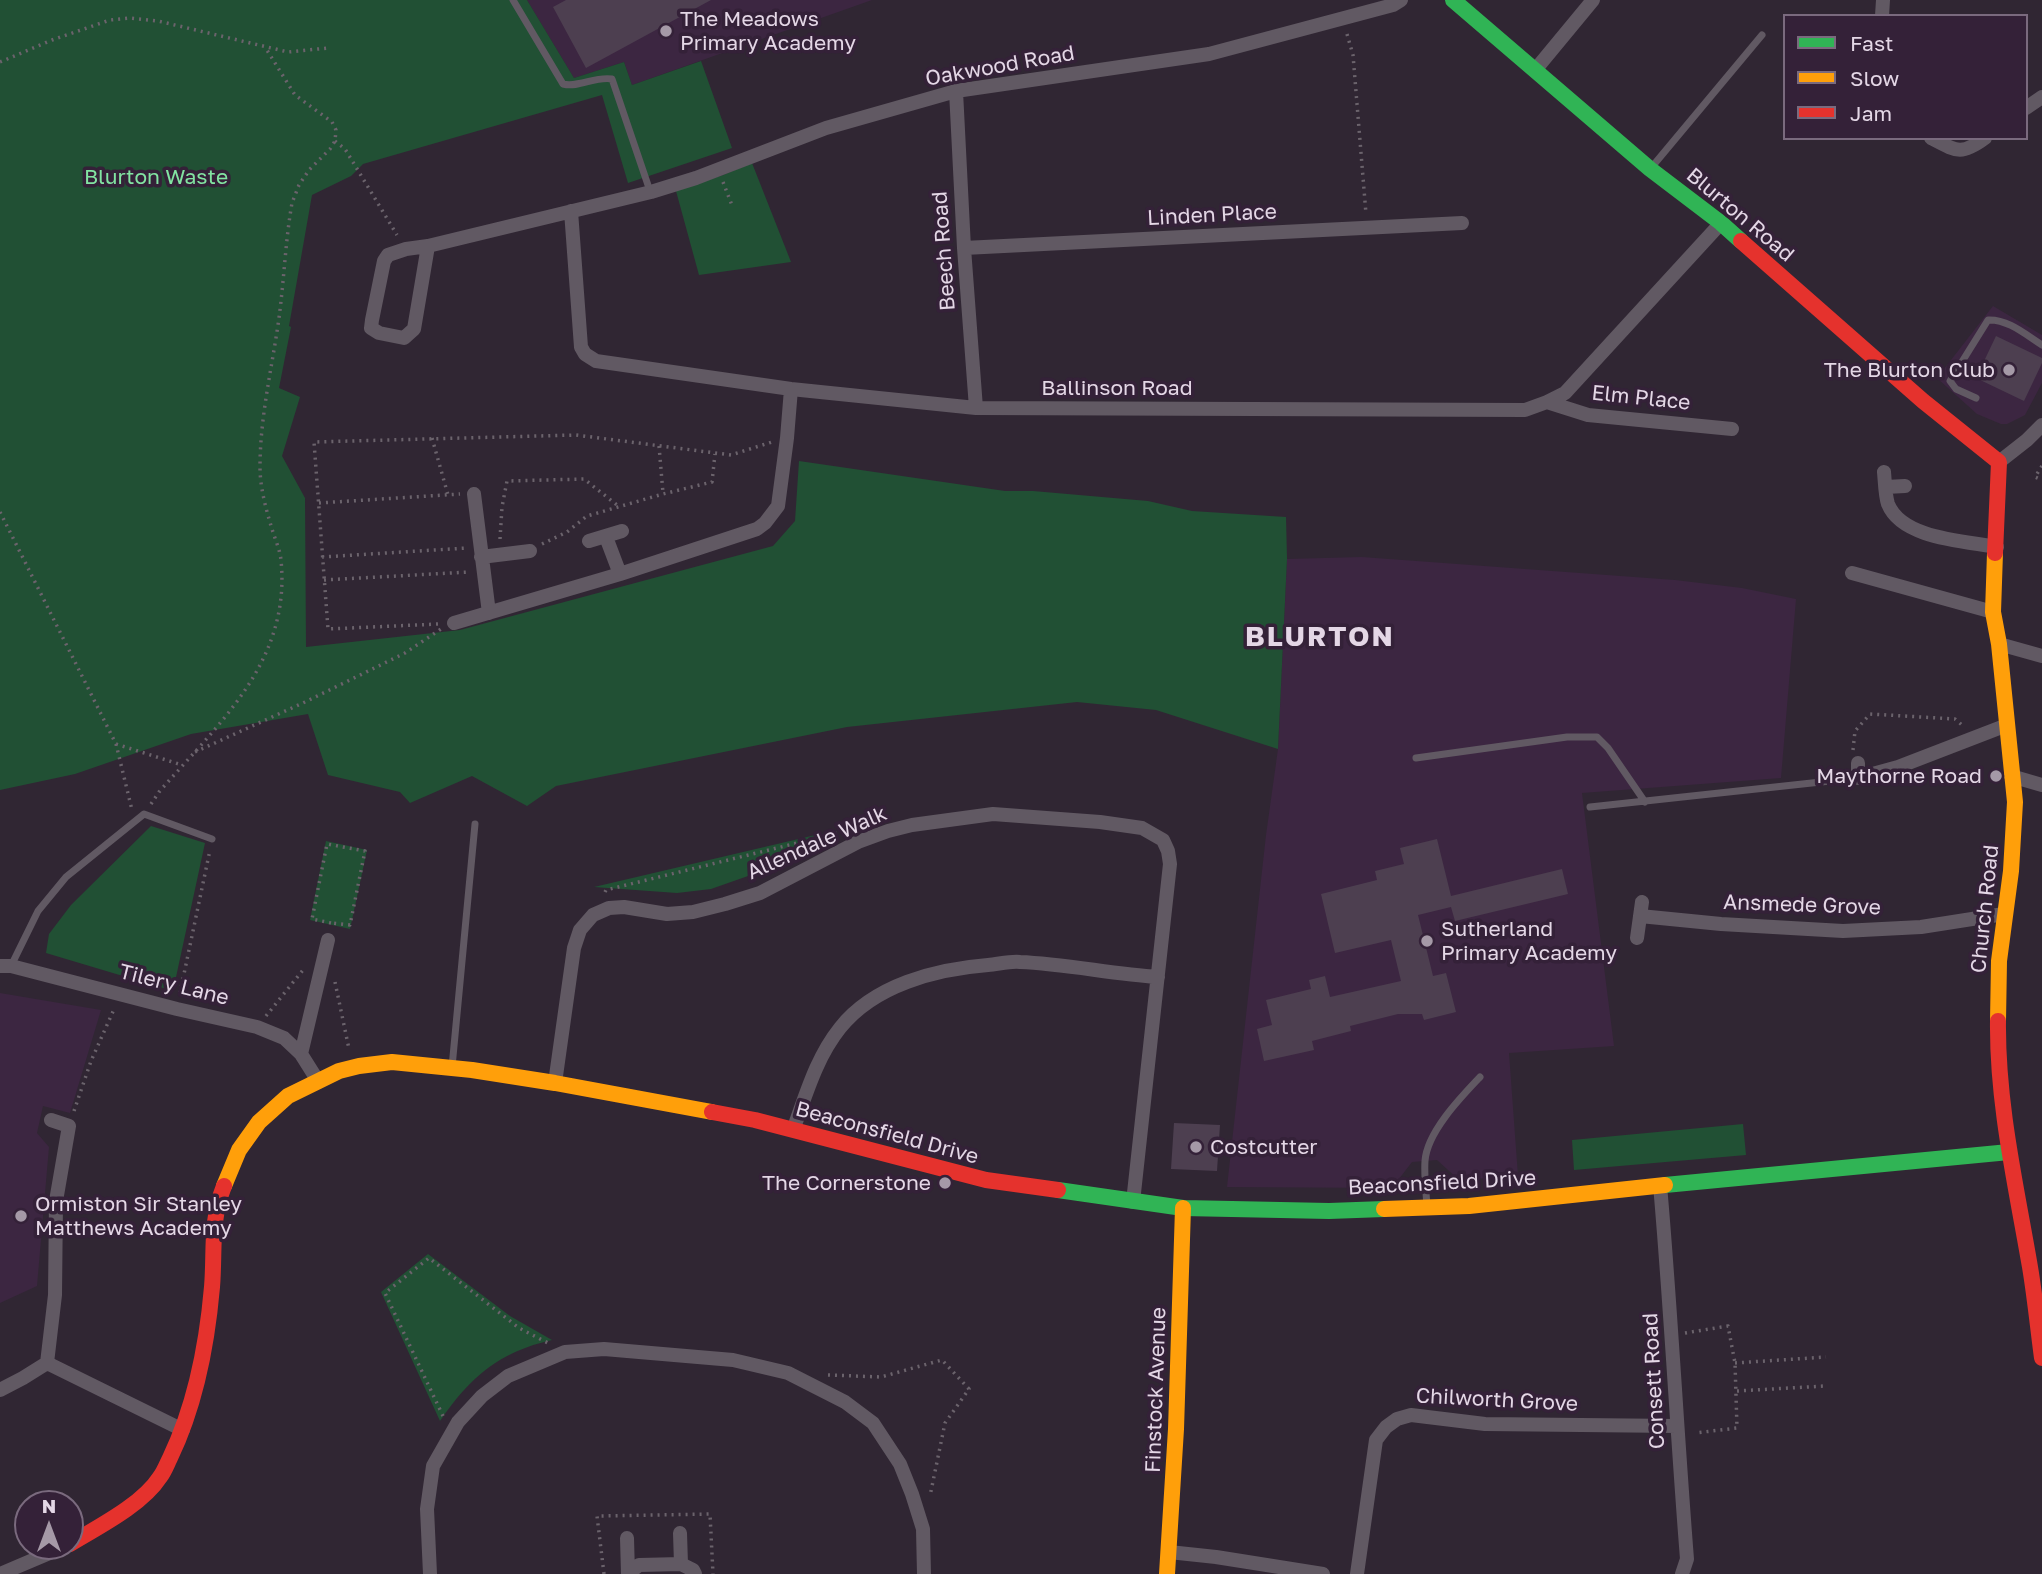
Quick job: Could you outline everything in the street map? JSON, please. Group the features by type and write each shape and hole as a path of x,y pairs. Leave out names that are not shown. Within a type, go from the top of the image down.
{"street":[{"name":"Oakwood Road","path":"406,249 651,192 719,170 826,128 956,91 1209,54 1394,5 1401,0"},
{"name":"Blurton Road","path":"1453,0 1650,169 1721,223 1923,401 1999,462"},
{"path":"1536,69 1593,0"},
{"name":"Beech Road","path":"956,91 976,408"},
{"path":"1935,140 1954,150 1963,151 1982,140"},
{"name":"Ballinson Road","path":"572,211 582,347 589,357 596,361 790,389 976,408 1525,410 1565,393 1721,223"},
{"name":"Linden Place","path":"964,248 1462,223"},
{"path":"406,249 388,255 384,261 371,328 379,333 404,338 414,329 428,246"},
{"path":"454,623 620,574 757,529 773,515 778,506 790,389"},
{"name":"Elm Place","path":"1547,402 1588,415 1732,429"},
{"path":"1999,462 2042,425"},
{"name":"Church Road","path":"1999,462 1993,611 1999,644 2015,802 2011,871 1999,961 1998,1047 2009,1152 2032,1281 2042,1358"},
{"path":"1884,471 1888,503 1897,519 1912,529 1931,535 1997,547"},
{"path":"1886,488 1905,486"},
{"path":"474,494 489,613"},
{"path":"589,541 622,531"},
{"path":"606,537 620,574"},
{"path":"482,559 530,551"},
{"path":"1852,573 1993,611"},
{"path":"1999,644 2042,656"},
{"path":"1858,771 1898,766 2007,725"},
{"path":"2011,776 2042,785"},
{"name":"Allendale Walk","path":"593,915 609,908 624,907 667,914 693,912 726,904 771,888 858,842 912,825 993,814 1142,828 1163,840 1170,864 1133,1202"},
{"name":"Ansmede Grove","path":"1637,938 1641,909 1721,924 1843,931 1921,927 2004,914"},
{"path":"555,1083 573,948 580,930 593,915"},
{"path":"301,1054 328,940"},
{"path":"793,1130 817,1065 840,1028 858,1010 884,993 912,980 952,969 1019,962 1158,977"},
{"name":"Tilery Lane","path":"6,966 257,1027 284,1038 301,1054 318,1081"},
{"name":"Beaconsfield Drive","path":"84,1536 141,1498 160,1478 183,1430 205,1341 212,1285 213,1227 218,1201 239,1150 259,1122 288,1096 339,1071 359,1066 393,1062 555,1083 755,1120 986,1180 1183,1208 1329,1211 1504,1203 1660,1185 2009,1152"},
{"path":"47,1363 55,1295 56,1201 69,1126 51,1121"},
{"name":"Consett Road","path":"1660,1185 1673,1335 1687,1559 1682,1574"},
{"name":"Finstock Avenue","path":"1167,1574 1176,1429 1183,1208"},
{"path":"430,1574 427,1508 433,1466 458,1422 482,1396 508,1376 565,1352 604,1349 733,1360 788,1373 845,1402 873,1423 900,1464 923,1529 924,1574"},
{"path":"47,1363 183,1430"},
{"path":"0,1390 47,1363"},
{"name":"Chilworth Grove","path":"1357,1574 1376,1440 1386,1427 1397,1419 1411,1415 1485,1423 1677,1430"},
{"path":"680,1533 681,1564"},
{"path":"627,1538 628,1574"},
{"path":"1169,1552 1323,1574"},
{"name":"Beaconsfield Drive","path":"0,1574 33,1560"},
{"path":"628,1574 639,1565 681,1564 695,1574"}],"lane":[{"path":"513,0 563,84 570,86 604,77 612,79 651,192"},
{"path":"1650,169 1762,35"},
{"path":"1976,398 1956,389 1950,381 1989,320 1998,319 2009,324 2042,345"},
{"path":"1416,758 1567,737 1597,737 1608,748 1645,802"},
{"path":"1590,807 1645,802 1858,771"},
{"path":"6,966 38,911 66,877 144,814 212,839"},
{"path":"452,1068 475,824"},
{"path":"1427,1207 1426,1153 1439,1125 1455,1103 1480,1077"}],"path":[{"path":"0,62 110,20 130,18 158,21 288,52 328,48"},
{"path":"1342,19 1353,55 1368,228"},
{"path":"144,814 159,792 232,708 258,671 273,638 281,606 283,583 280,555 265,506 260,471 261,432 278,323 292,203 299,185 335,141 336,130 332,122 295,95 265,47"},
{"path":"335,141 345,149 406,249"},
{"path":"719,170 733,208"},
{"path":"432,438 449,495"},
{"path":"659,446 663,494"},
{"path":"530,551 567,532 587,516 712,482 715,454"},
{"path":"2042,466 2035,477 2042,480"},
{"path":"499,555 502,507 507,481 584,479 618,506"},
{"path":"318,503 474,494"},
{"path":"0,512 116,744 135,822"},
{"path":"322,557 482,559"},
{"path":"324,580 482,559"},
{"path":"193,753 393,659 454,623"},
{"path":"1858,771 1852,757 1855,731 1870,714 1955,719 1976,738"},
{"path":"116,744 182,765"},
{"path":"593,915 606,890 840,833"},
{"path":"177,1009 212,839"},
{"path":"327,844 365,851 350,925 331,923 312,919 327,844"},
{"path":"328,940 331,923"},
{"path":"69,1126 91,1061 121,993"},
{"path":"451,1433 385,1293 429,1258 519,1328 565,1352"},
{"path":"1673,1335 1728,1326 1737,1391 1737,1428 1677,1430"},
{"path":"1735,1363 1826,1357"},
{"path":"828,1375 881,1377 942,1360 969,1389 945,1423 923,1529"},
{"path":"1737,1391 1825,1386"},
{"path":"604,1574 597,1516 710,1514 713,1574"}],"shaded area":[{"name":"The Meadows Primary Academy","path":"527,0 872,0 632,85 624,62 574,78"},
{"path":"1993,306 2042,335 2042,383 2025,415 2007,424 1977,414 1937,378"},
{"name":"Sutherland Primary Academy","path":"1362,557 1675,580 1742,588 1796,599 1781,778 1582,793 1614,1046 1509,1053 1518,1176 1459,1180 1437,1160 1412,1162 1392,1188 1227,1187 1278,749 1287,559"},
{"name":"Ormiston Sir Stanley Matthews Academy","path":"0,993 101,1010 70,1113 43,1106 37,1133 49,1147 37,1286 0,1303"}],"green space":[{"name":"Blurton Waste","path":"0,0 527,0 574,78 624,62 632,85 701,61 732,148 628,183 602,95 363,164 351,176 312,195 279,388 300,397 282,456 305,498 306,647 460,630 773,546 795,521 799,461 1005,491 1148,501 1192,511 1286,517 1287,559 1278,749 1156,710 1077,702 847,727 556,786 527,806 472,776 410,803 400,792 328,775 308,714 191,734 75,774 0,790"},
{"path":"752,163 791,262 699,275 676,191"},
{"path":"151,826 205,843 173,991 46,953 49,934 71,905"},
{"path":"824,833 826,842 768,869 711,889 677,893 594,887"},
{"path":"326,841 367,850 350,929 310,920"},
{"path":"1743,1124 1746,1155 1574,1170 1572,1140"},
{"path":"428,1254 510,1316 552,1340 516,1352 487,1368 463,1391 440,1421 381,1292"}],"building":[{"path":"566,0 711,0 586,68 553,7"},
{"name":"The Blurton Club","path":"1996,336 2042,358 2024,401 1976,378"},
{"path":"1437,839 1451,896 1562,869 1568,894 1455,921 1451,907 1418,915 1433,976 1446,973 1456,1012 1424,1020 1422,1014 1398,1014 1350,1026 1351,1031 1312,1041 1314,1050 1264,1061 1257,1029 1272,1025 1266,1000 1311,989 1309,980 1325,976 1330,997 1401,981 1391,940 1335,953 1321,894 1377,880 1375,871 1404,864 1400,848"},
{"name":"Costcutter","path":"1174,1123 1220,1125 1217,1171 1171,1169"}],"traffic: fast":[{"path":"1453,0 1650,169 1741,241"},
{"path":"1665,1185 2009,1152"},
{"path":"1058,1190 1183,1208 1329,1211 1384,1209"}],"traffic: slow":[{"path":"1995,553 1993,612 1999,644 2015,802 2011,871 1999,961 1998,1021"},
{"path":"224,1186 239,1150 259,1122 288,1096 339,1071 359,1066 392,1062 472,1070 712,1112"},
{"path":"1384,1209 1469,1206 1665,1185"},
{"path":"1167,1574 1176,1429 1183,1208"}],"traffic: jam":[{"path":"1741,241 1923,401 1999,462 1995,553"},
{"path":"1998,1021 2004,1114 2032,1278 2042,1358"},
{"path":"712,1112 755,1120 986,1180 1058,1190"},
{"path":"84,1536 119,1515 152,1487 179,1438 193,1396 207,1331 215,1224 224,1186"}],"place":[{"name":"The Meadows Primary Academy","path":"666,31"},
{"name":"The Blurton Club","path":"2009,370"},
{"name":"Maythorne Road","path":"1996,776"},
{"name":"Sutherland Primary Academy","path":"1427,941"},
{"name":"Costcutter","path":"1196,1147"},
{"name":"The Cornerstone","path":"945,1183"},
{"name":"Ormiston Sir Stanley Matthews Academy","path":"21,1216"}],"district":[{"name":"BLURTON","path":"1320,637"}]}
